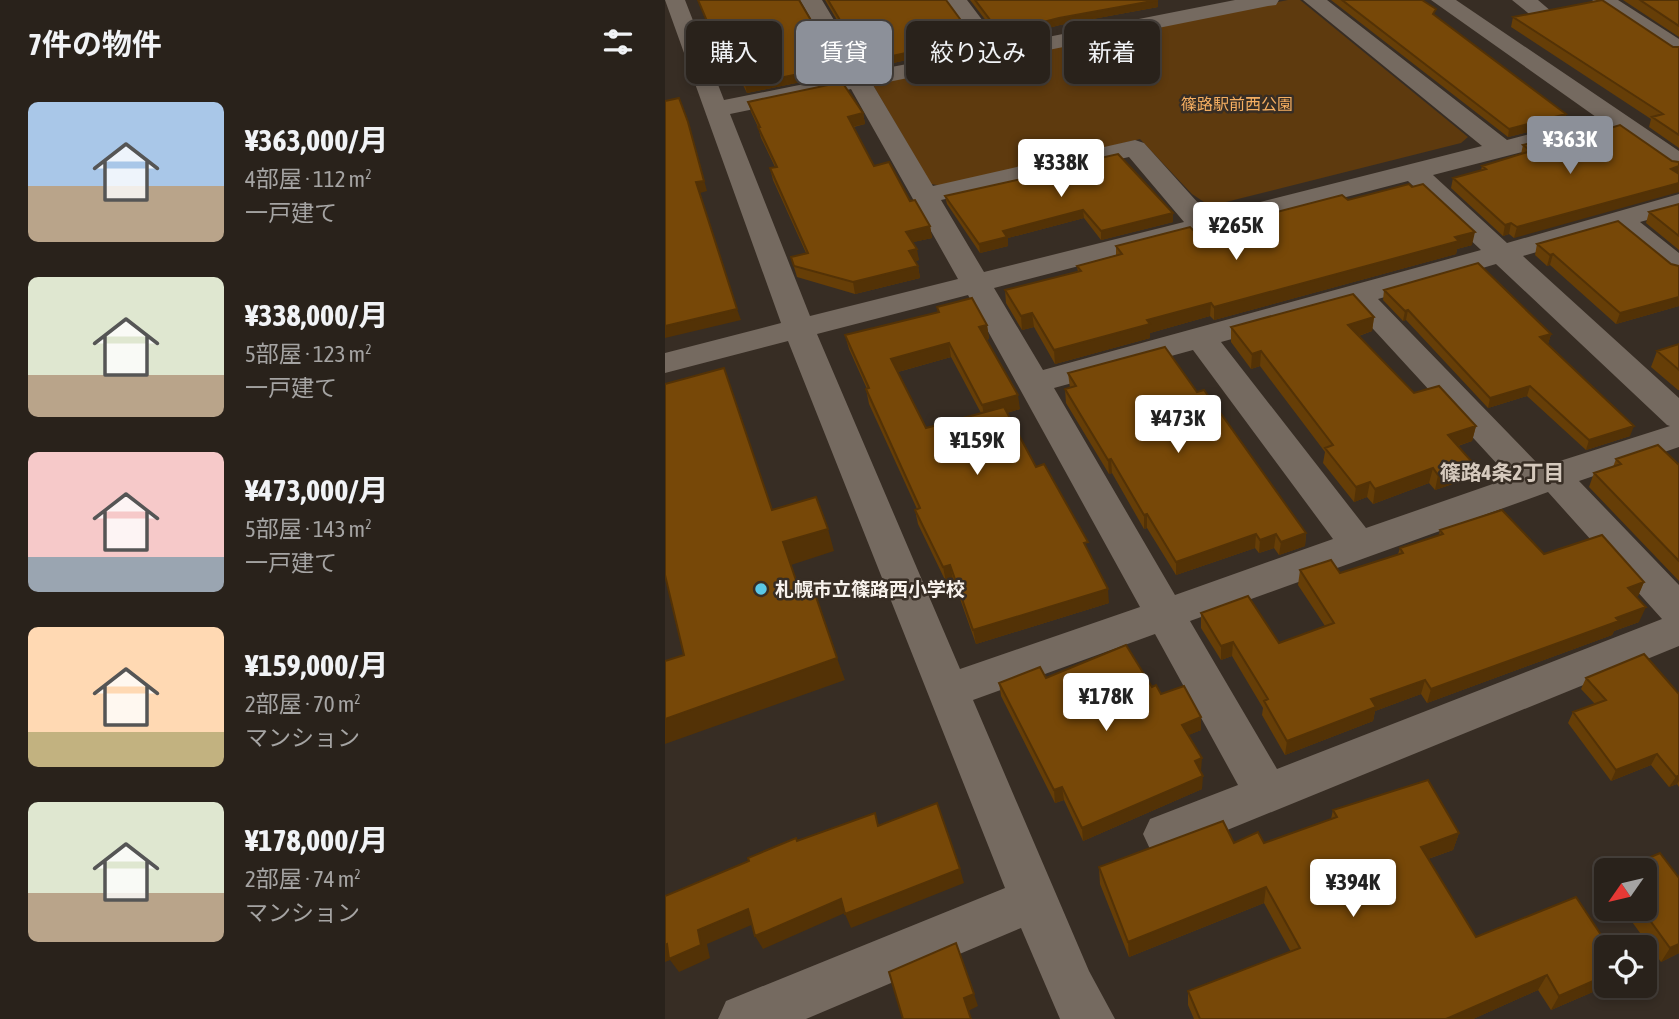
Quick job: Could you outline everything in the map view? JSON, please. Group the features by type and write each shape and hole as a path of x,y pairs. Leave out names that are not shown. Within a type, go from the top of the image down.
{"street":[{"path":"674,0 685,59 715,109 799,329 1071,989 1089,1019"},
{"path":"811,0 823,21"},
{"path":"1050,43 1268,0"},
{"path":"1314,0 1502,149"},
{"path":"1442,0 1679,163"},
{"path":"1477,24 1521,12 1604,0 1679,49"},
{"path":"961,1 974,21"},
{"path":"715,109 844,84"},
{"path":"861,84 1267,794"},
{"path":"665,363 1616,120"},
{"path":"925,196 1135,148 1204,226"},
{"path":"1414,172 1679,417"},
{"path":"1034,383 1358,295 1679,202"},
{"path":"1619,219 1679,267"},
{"path":"1358,295 1679,611"},
{"path":"1201,338 1359,546"},
{"path":"948,691 1679,435"},
{"path":"1166,834 1679,629"},
{"path":"744,1019 1034,899"}],"green space":[{"name":"篠路駅前西公園","path":"1288,0 1300,0 1468,137 1461,143 1210,206 1192,194 1140,139 944,186 931,184 873,85 892,84 892,78 906,75 906,84 1050,84 1050,47 1064,44 1064,84 1160,84 1160,25"}],"building":[{"path":"698,0 799,0 811,21 796,21 796,75 782,77 782,21 707,21"},
{"path":"828,0 946,0 961,21 906,21 906,53 892,56 892,21 841,21"},
{"path":"975,0 1158,0 1047,21 991,21"},
{"path":"1342,0 1422,0 1436,9 1433,14 1566,114 1509,129"},
{"path":"1602,0 1673,47 1679,47 1679,135 1652,117 1663,114 1513,17"},
{"path":"1640,0 1679,0 1679,26"},
{"path":"843,84 863,113 848,117 874,166 889,162 910,201 915,200 930,226 906,232 917,249 909,251 918,266 853,282 794,266 791,257 808,253 770,168 777,167 748,102"},
{"path":"679,98 704,181 696,182 737,309 665,326 665,101"},
{"path":"1620,125 1672,161 1679,162 1679,166 1671,169 1679,174 1679,183 1517,227 1511,223 1505,225 1453,178 1486,169 1482,166 1531,151 1523,145 1588,128 1594,133"},
{"path":"1118,154 1173,213 1101,231 1083,210 1003,231 1007,237 979,244 945,196 1058,171 1056,168"},
{"path":"1409,184 1412,187 1423,184 1475,232 1455,237 1459,241 1214,307 1211,303 1147,320 1150,324 1054,350 1032,313 1021,316 1005,290 1081,271 1077,266 1122,254 1116,246 1190,227 1196,233 1342,195 1348,200"},
{"path":"1679,204 1679,236 1649,212"},
{"path":"1618,221 1671,264 1679,266 1679,297 1620,313 1553,254 1550,255 1537,244"},
{"path":"1478,263 1551,334 1540,337 1634,426 1589,440 1530,386 1490,398 1408,310 1405,311 1384,290"},
{"path":"1353,294 1374,317 1348,325 1414,393 1439,386 1476,426 1448,435 1473,463 1438,475 1433,468 1375,489 1370,482 1356,487 1325,448 1333,445 1261,351 1252,354 1231,327"},
{"path":"972,298 987,325 979,327 1018,395 982,405 949,343 891,359 926,428 1004,407 1036,467 1044,464 1088,542 1084,543 1108,589 973,630 950,565 943,567 915,510 920,508 866,389 869,388 845,335 939,312 937,307"},
{"path":"1679,344 1679,370 1657,351"},
{"path":"1165,347 1197,392 1204,390 1306,533 1281,542 1276,534 1260,540 1256,534 1176,562 1111,459 1108,460 1065,389 1076,386 1068,373"},
{"path":"724,368 772,510 816,497 828,529 783,542 802,598 815,594 837,658 665,719 665,661 684,655 665,575 665,384"},
{"path":"1658,445 1679,465 1679,561 1594,473 1621,464 1616,459"},
{"path":"1502,510 1544,554 1602,535 1644,582 1628,588 1646,607 1616,618 1619,621 1431,689 1425,680 1371,699 1376,707 1287,741 1264,701 1268,699 1233,642 1221,646 1201,613 1248,596 1279,643 1334,623 1300,570 1331,560 1340,573 1403,553 1400,548 1443,534 1440,530"},
{"path":"1126,645 1152,687 1156,685 1161,694 1184,686 1201,717 1182,725 1202,758 1195,761 1203,776 1082,828 1062,787 1054,790 999,683 1040,667 1046,678"},
{"path":"1644,654 1679,694 1679,775 1676,777 1657,754 1616,770 1573,712 1606,700 1586,678"},
{"path":"1428,780 1459,833 1421,847 1476,937 1576,897 1601,935 1594,935 1594,981 1559,996 1547,975 1446,1019 1200,1019 1188,991 1300,948 1266,887 1128,942 1099,867 1223,821 1234,843 1258,832 1264,843 1337,817 1333,810"},
{"path":"937,803 960,869 845,914 841,899 755,936 748,909 698,930 701,945 669,959 667,944 665,945 665,896 796,838 797,841 875,813 878,826"},
{"path":"1660,853 1679,878 1679,944 1670,948 1650,921 1657,921 1657,858 1649,858"},
{"path":"956,943 974,994 964,998 971,1019 903,1019 889,972"}],"place":[{"name":"札幌市立篠路西小学校","path":"761,589"}],"district":[{"name":"篠路4条2丁目","path":"1502,473"}]}
